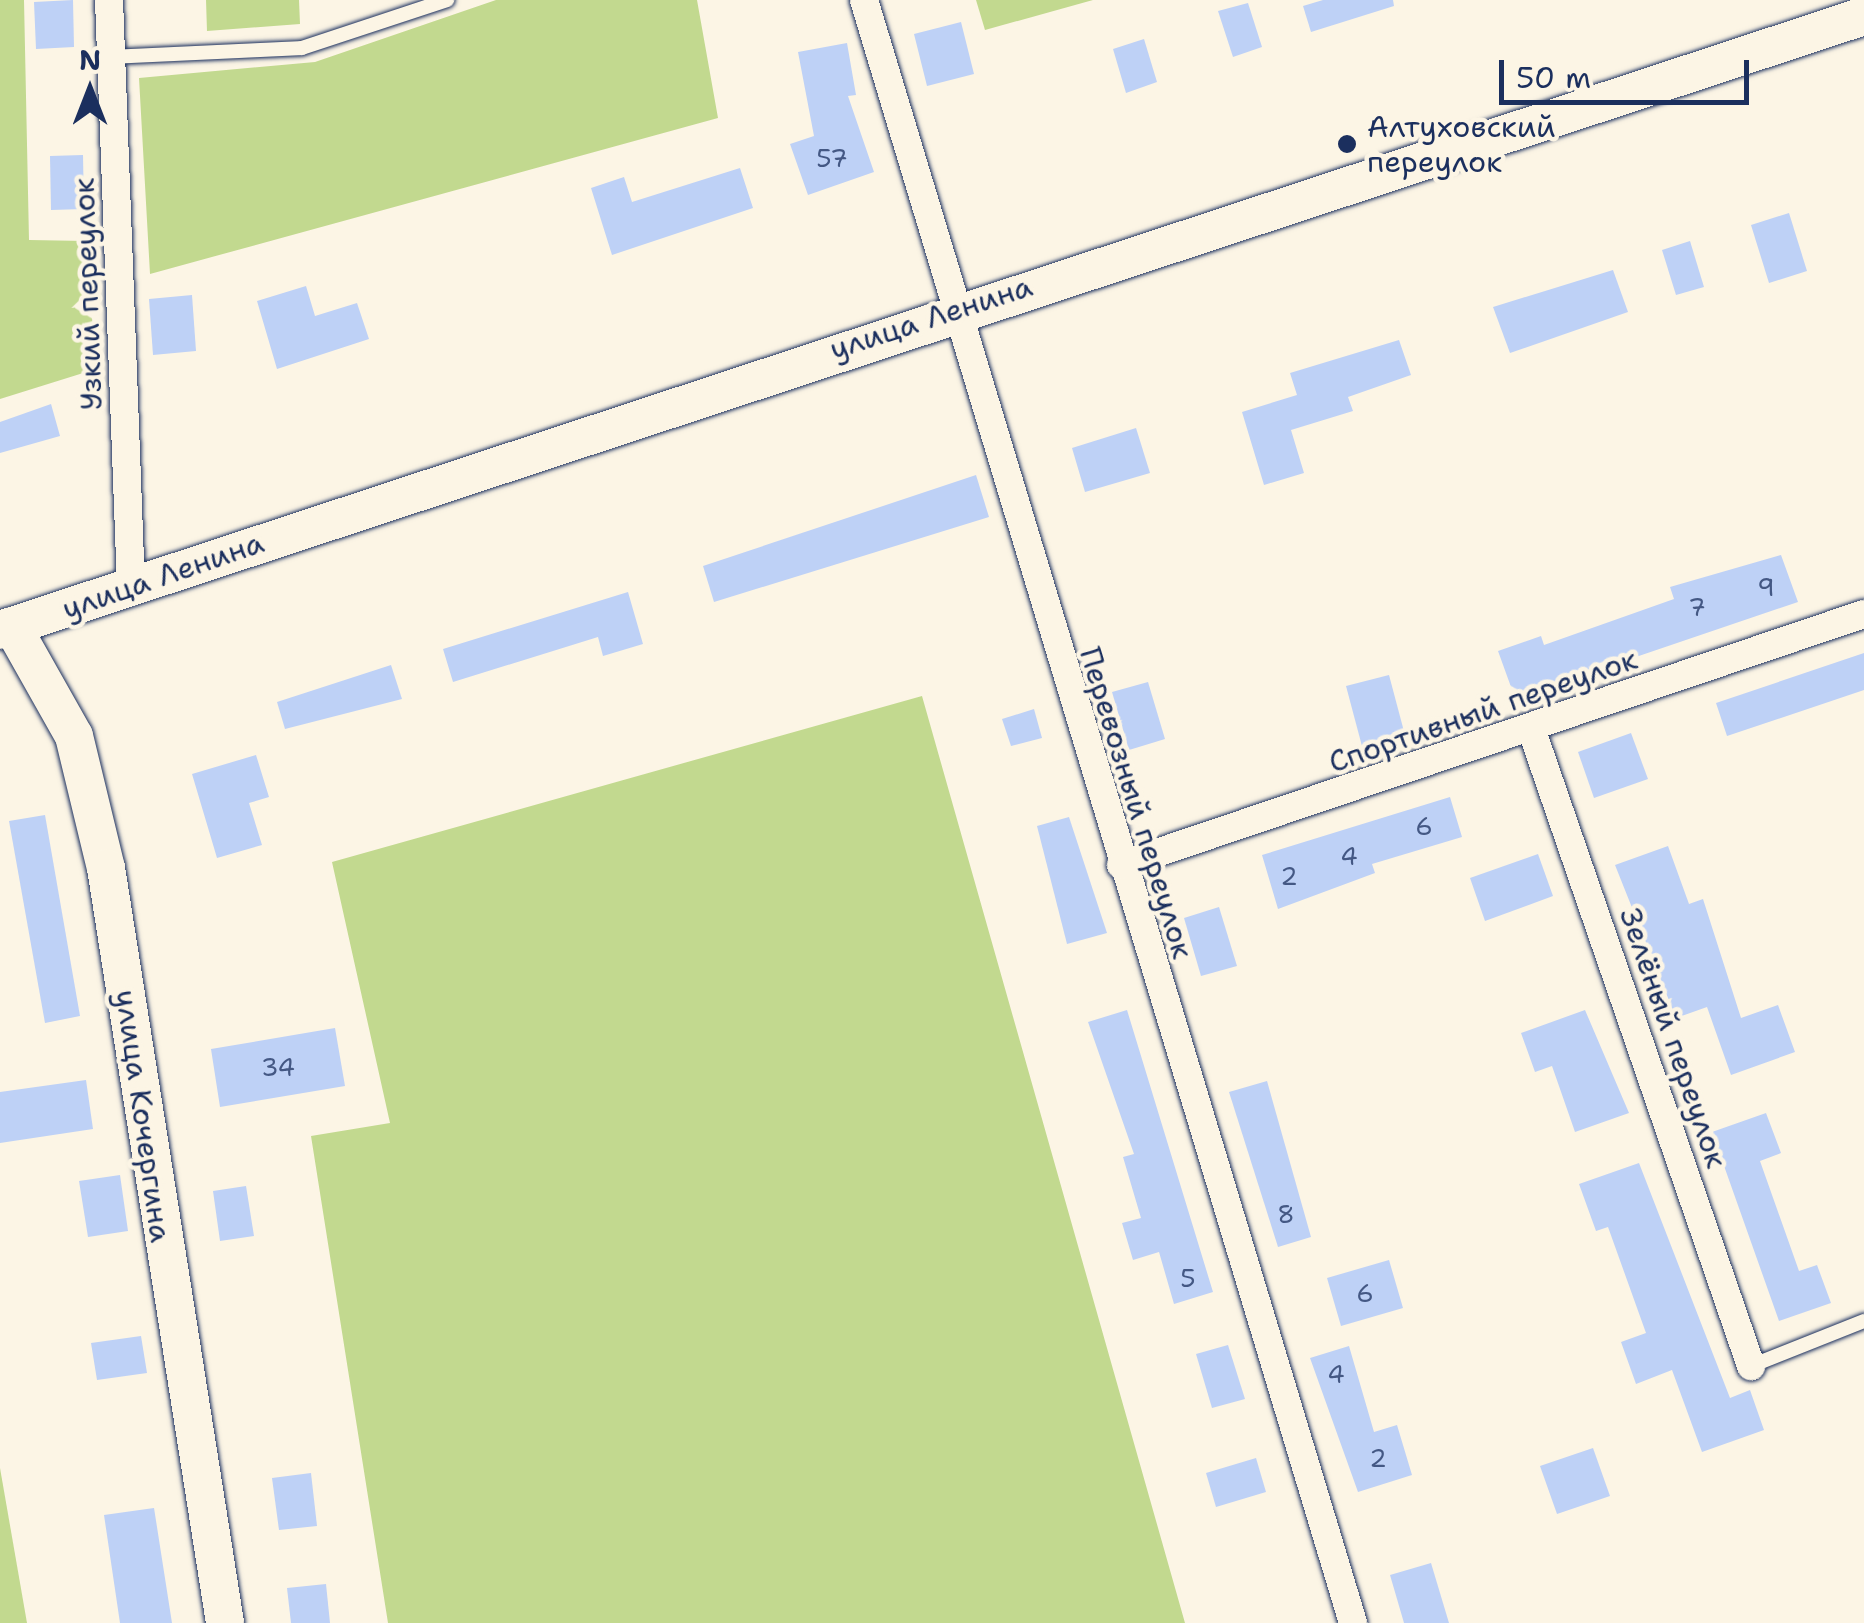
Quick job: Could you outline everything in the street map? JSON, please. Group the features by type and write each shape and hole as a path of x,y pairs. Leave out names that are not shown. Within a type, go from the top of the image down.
{"main road":[{"name":"улица Ленина","path":"6,628 956,310 1862,21"},
{"name":"улица Кочергина","path":"6,628 74,736 106,868 225,1623"}],"street":[{"name":"Узкий переулок","path":"109,0 131,586"},
{"name":"Перевозный переулок","path":"864,0 1121,865 1353,1623"},
{"name":"Спортивный переулок","path":"1121,865 1532,731 1864,614"},
{"name":"Зелёный переулок","path":"1532,731 1752,1366"}],"lane":[{"path":"111,57 302,48 427,3 447,0"},
{"path":"1752,1366 1864,1320"}],"green space":[{"path":"0,0 24,0 29,240 86,241 96,369 0,399"},
{"path":"206,0 299,0 300,24 207,31"},
{"path":"496,0 697,0 718,118 150,274 139,78 315,62"},
{"path":"976,0 1093,0 985,30"},
{"path":"922,696 1185,1623 388,1623 311,1136 390,1123 332,862"},
{"path":"0,1468 27,1623 0,1623"}],"building":[{"path":"73,0 74,47 36,49 34,2"},
{"path":"1323,0 1393,0 1394,6 1311,32 1303,6"},
{"path":"1248,3 1262,47 1233,57 1218,11"},
{"path":"961,22 974,74 927,86 914,34"},
{"path":"1144,39 1157,82 1126,93 1113,49"},
{"path":"847,43 856,95 848,96 874,172 808,195 790,144 814,136 798,52"},
{"path":"83,155 84,209 51,210 50,156"},
{"path":"740,168 753,208 612,255 591,188 624,177 632,202"},
{"path":"1789,213 1807,271 1769,283 1751,225"},
{"path":"1690,241 1704,287 1676,295 1662,250"},
{"path":"1613,270 1628,312 1510,353 1493,307"},
{"path":"306,286 315,316 357,303 369,339 277,369 257,301"},
{"path":"192,295 196,351 153,355 149,299"},
{"path":"1399,340 1411,375 1348,397 1353,411 1291,430 1304,473 1264,485 1242,412 1297,395 1290,373"},
{"path":"51,404 60,436 0,453 0,422"},
{"path":"1136,428 1150,473 1085,492 1072,448"},
{"path":"976,475 989,517 714,602 703,566"},
{"path":"1781,555 1798,602 1515,698 1498,651 1541,636 1544,645 1674,599 1670,587"},
{"path":"628,592 643,644 603,656 598,637 453,682 443,649"},
{"path":"1864,653 1864,690 1727,736 1716,703"},
{"path":"391,665 402,699 285,729 277,702"},
{"path":"1389,675 1406,739 1363,750 1346,686"},
{"path":"1148,682 1165,739 1129,750 1112,692"},
{"path":"1034,709 1042,738 1011,746 1002,719"},
{"path":"1631,733 1648,779 1594,798 1578,752"},
{"path":"256,755 269,797 249,803 262,845 217,858 192,774"},
{"path":"1450,797 1462,837 1372,864 1375,873 1278,909 1262,855"},
{"path":"45,815 80,1016 45,1023 9,821"},
{"path":"1069,817 1107,933 1067,944 1037,826"},
{"path":"1668,846 1689,904 1703,899 1741,1018 1778,1005 1795,1052 1731,1075 1707,1007 1676,1018 1615,865"},
{"path":"1538,854 1553,896 1485,921 1470,878"},
{"path":"1219,907 1237,966 1201,976 1184,918"},
{"path":"1127,1010 1213,1292 1174,1304 1159,1252 1133,1260 1122,1223 1141,1218 1123,1157 1134,1154 1088,1022"},
{"path":"1585,1010 1629,1113 1575,1132 1552,1066 1535,1072 1521,1033"},
{"path":"335,1028 345,1086 220,1107 211,1049"},
{"path":"86,1080 93,1129 0,1143 0,1092"},
{"path":"1267,1081 1311,1237 1278,1247 1229,1092"},
{"path":"1766,1113 1781,1153 1760,1161 1799,1271 1817,1265 1831,1303 1779,1321 1712,1132"},
{"path":"1639,1163 1730,1398 1750,1390 1764,1430 1702,1452 1672,1370 1636,1384 1621,1342 1646,1333 1608,1227 1596,1231 1579,1184"},
{"path":"120,1175 128,1231 88,1237 79,1181"},
{"path":"246,1186 254,1236 220,1241 213,1191"},
{"path":"1389,1260 1403,1308 1341,1326 1327,1278"},
{"path":"141,1336 147,1373 97,1380 91,1343"},
{"path":"1228,1345 1245,1399 1212,1408 1196,1354"},
{"path":"1349,1346 1374,1432 1397,1425 1412,1475 1358,1492 1310,1358"},
{"path":"1593,1448 1610,1496 1557,1514 1540,1466"},
{"path":"1256,1458 1266,1492 1216,1507 1206,1473"},
{"path":"311,1473 317,1526 279,1530 272,1478"},
{"path":"154,1508 172,1623 120,1623 104,1515"},
{"path":"1431,1563 1449,1623 1404,1623 1390,1575"},
{"path":"326,1584 330,1623 291,1623 287,1588"}],"place":[{"name":"Алтуховский переулок","path":"1347,144"}]}
